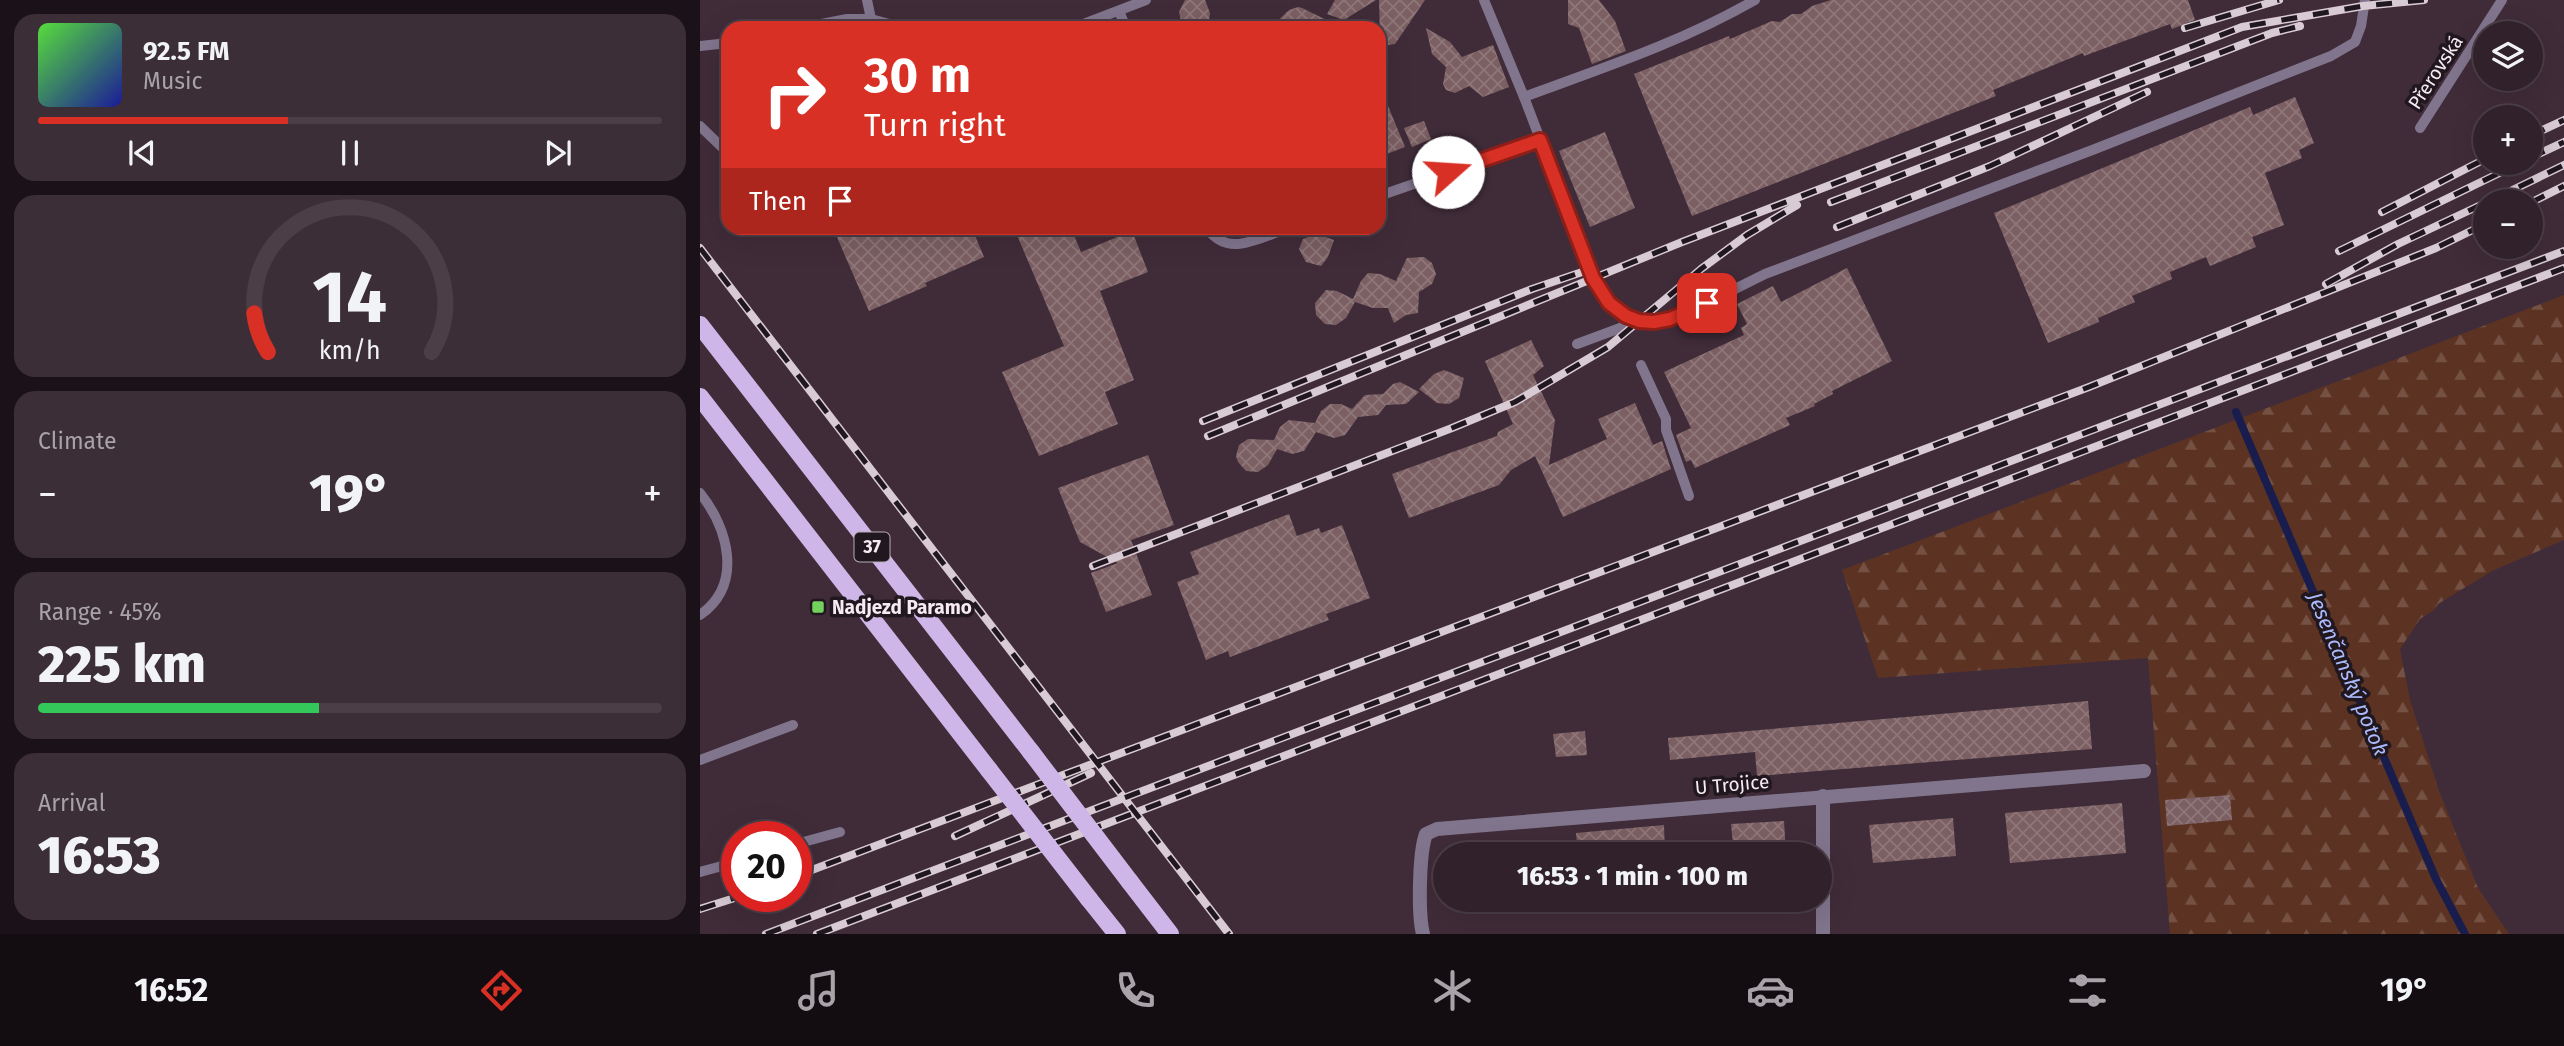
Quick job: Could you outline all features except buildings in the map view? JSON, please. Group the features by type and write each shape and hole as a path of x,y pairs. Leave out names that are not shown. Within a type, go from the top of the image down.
{"main road":[{"name":"37","path":"700,325 1170,934"},
{"name":"37","path":"700,397 1117,934"}],"street":[{"name":"U Trojice","path":"1423,934 1420,918 1422,848 1429,831 2144,771"},
{"path":"1823,796 1824,934"}],"lane":[{"path":"867,0 872,19"},
{"path":"1091,21 1146,0"},
{"path":"1484,0 1600,291 1617,310 1639,321 1654,322 1687,313 1765,274 2095,149 2330,56 2355,42 2361,26 2365,0"},
{"path":"1524,97 1677,40 1755,0"},
{"name":"Přerovská","path":"2420,128 2502,0"},
{"path":"1119,10 1123,21"},
{"path":"837,21 879,21"},
{"path":"700,46 721,44"},
{"path":"700,127 721,146"},
{"path":"1386,194 1540,140"},
{"path":"1214,235 1220,242 1239,245 1268,235"},
{"path":"1577,344 1639,321"},
{"path":"1641,365 1666,419 1666,430 1689,496"},
{"path":"700,493 722,527 728,555 722,585 708,610 700,615"},
{"path":"700,760 793,725"},
{"path":"812,840 839,832"},
{"path":"700,872 721,866"}],"green space":[{"path":"2564,295 2564,540 2492,571 2438,604 2420,619 2400,649 2410,700 2439,791 2478,888 2509,934 2170,934 2148,658 1878,678 1842,570"}],"waterway":[{"name":"Jesenčanský potok","path":"2236,412 2436,879 2465,934"}],"railway":[{"path":"2185,28 2279,0"},
{"path":"1208,436 1682,242 2242,27 2363,6 2424,0"},
{"path":"1831,202 2272,33 2300,26"},
{"path":"1837,227 1990,166 2147,92"},
{"path":"2543,130 2564,120"},
{"path":"2543,152 2564,142"},
{"path":"2382,212 2473,165"},
{"path":"2515,189 2564,165"},
{"path":"2339,251 2495,175"},
{"path":"2543,196 2564,186"},
{"path":"1093,566 1515,402 1608,347 1701,269 1747,235 1797,205"},
{"path":"2326,284 2398,244 2473,209"},
{"path":"812,870 2089,387 2436,248 2473,230"},
{"path":"700,248 1229,934"},
{"path":"766,934 2564,251"},
{"path":"1203,421 1532,289 1594,268"},
{"path":"817,934 2564,268"},
{"path":"955,836 1091,773"},
{"path":"700,909 721,902"}],"place":[{"name":"Nadjezd Paramo","path":"818,607"}],"route":[{"path":"1448,172 1540,140 1593,278 1609,303 1626,316 1639,321 1654,322 1687,313 1707,303"}]}
